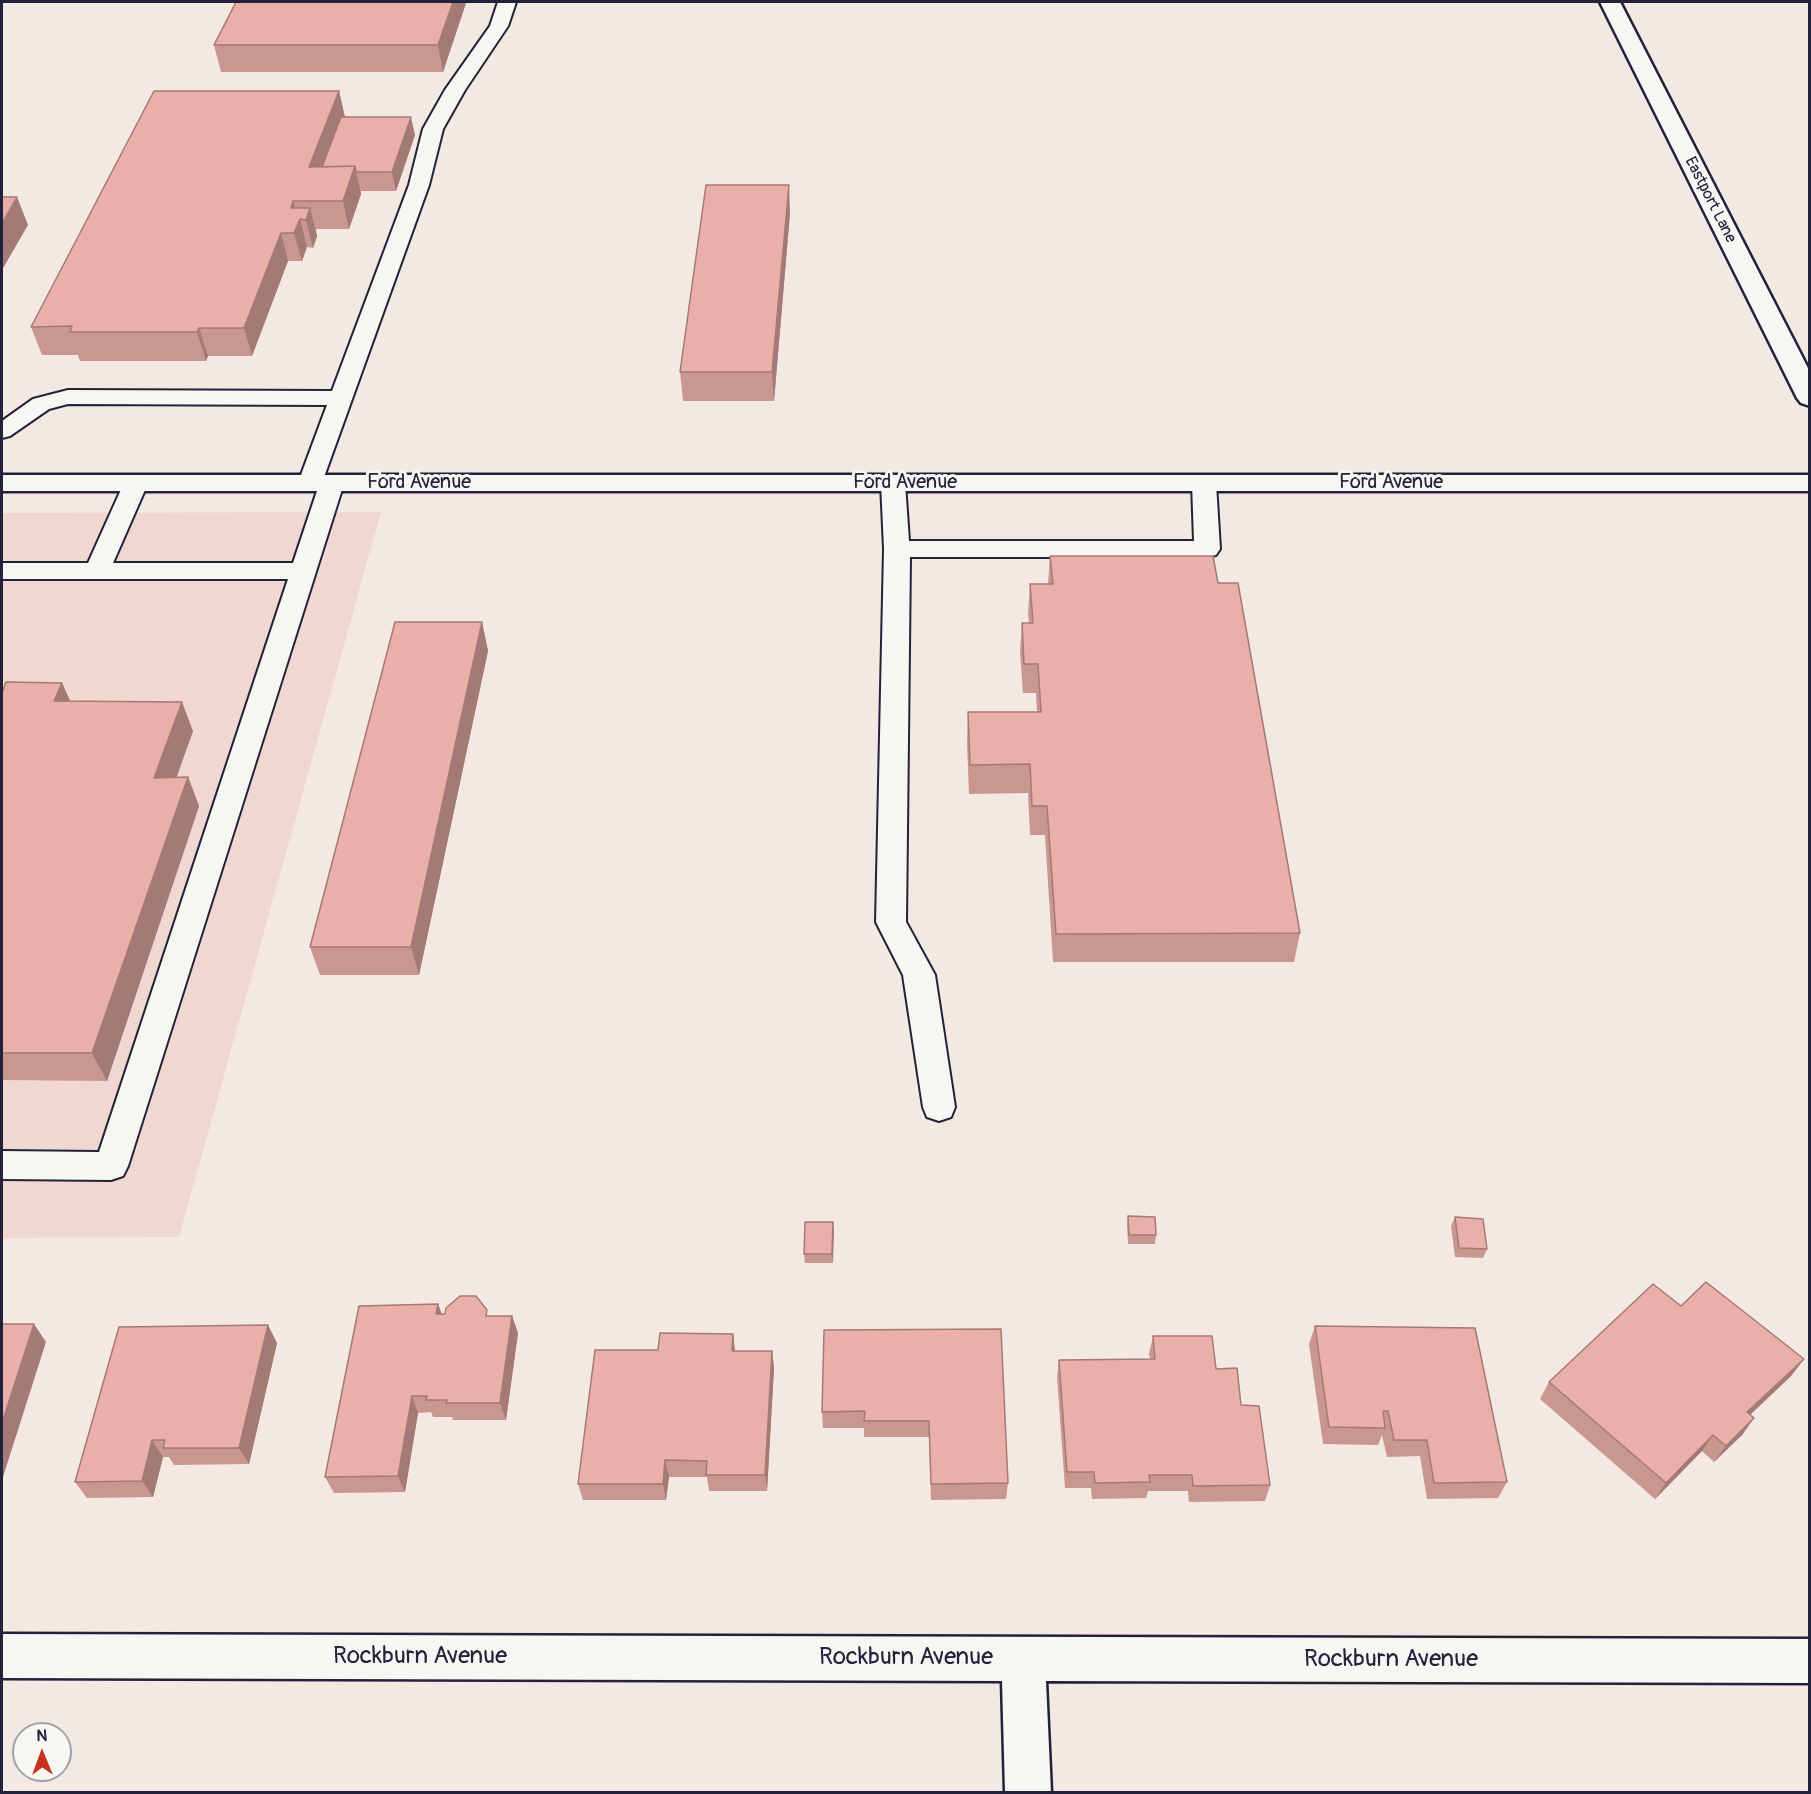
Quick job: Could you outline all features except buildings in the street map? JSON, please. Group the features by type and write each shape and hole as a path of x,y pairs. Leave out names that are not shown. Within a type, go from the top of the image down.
{"street":[{"name":"Eastport Lane","path":"1611,2 1809,398"},
{"name":"Ford Avenue","path":"2,483 1809,483"},
{"name":"Rockburn Avenue","path":"2,1656 1809,1661"},
{"path":"1023,1659 1028,1792"}],"lane":[{"path":"2,1165 111,1166 303,571 342,398 419,185 433,129 455,90 499,27 507,2"},
{"path":"2,431 42,404 68,397 342,398"},
{"path":"97,571 136,483"},
{"path":"892,483 897,549 891,922 919,975 939,1107"},
{"path":"897,549 1207,549 1204,483"},
{"path":"2,571 303,571"}],"shaded area":[{"path":"381,512 179,1237 2,1238 2,513"}]}
